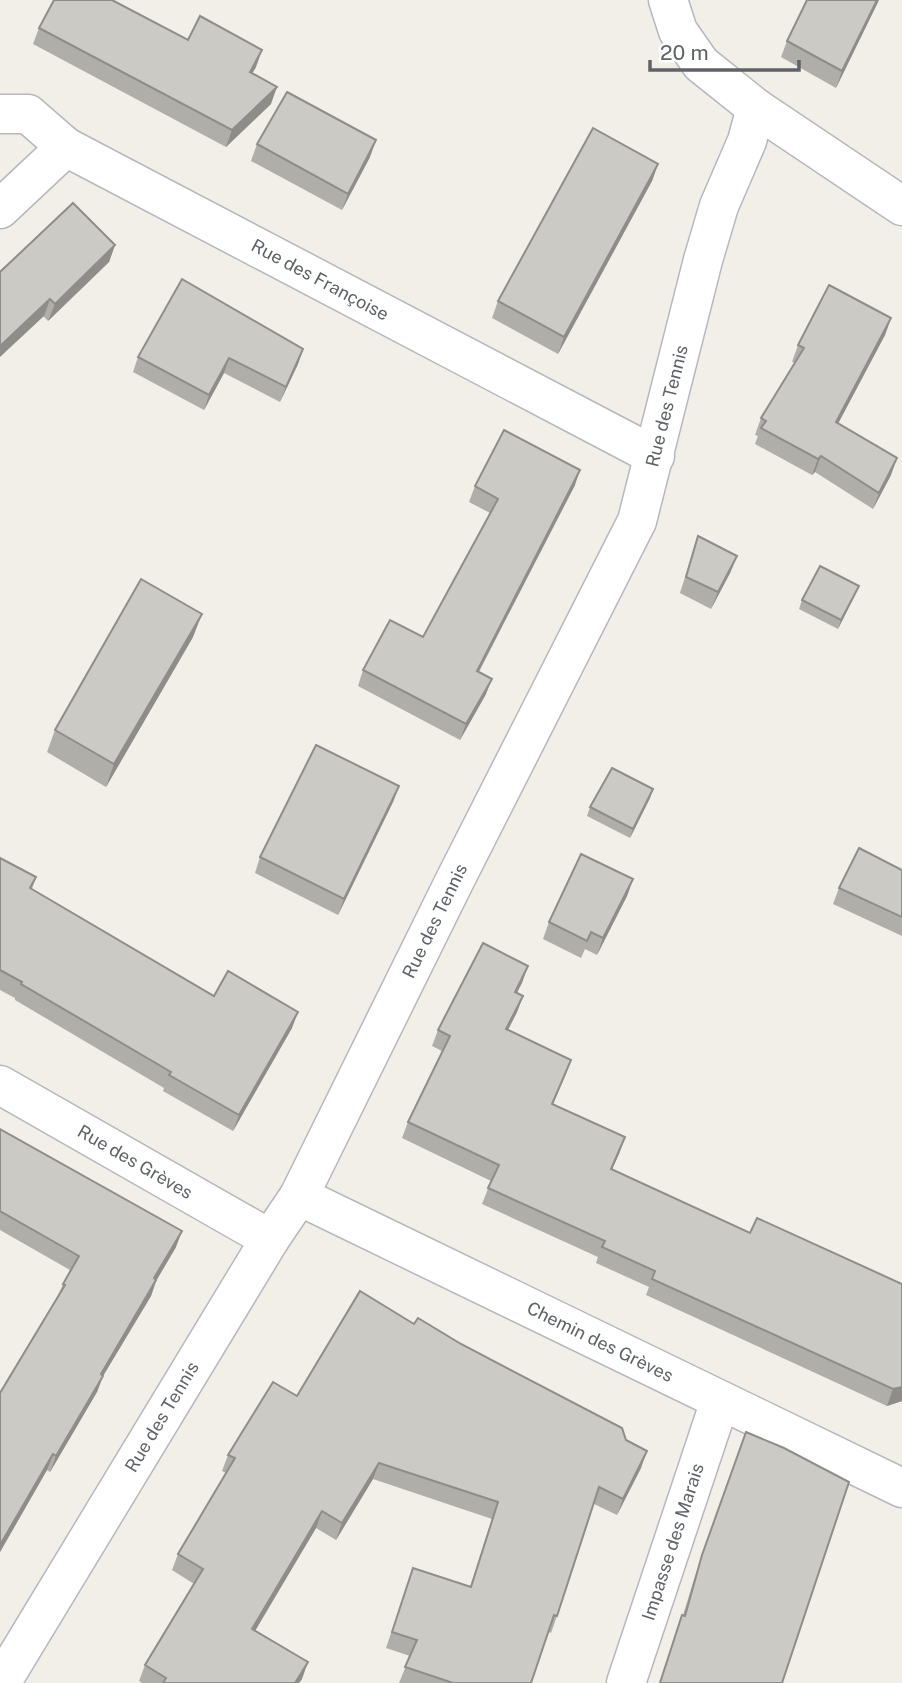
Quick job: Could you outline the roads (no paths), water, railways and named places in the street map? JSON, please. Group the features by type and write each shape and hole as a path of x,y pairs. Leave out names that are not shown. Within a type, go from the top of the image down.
{"street":[{"path":"668,0 678,31 701,64 756,108 902,206"},
{"name":"Rue des Tennis","path":"1,1683 270,1239 299,1196 637,521 703,260 719,206 747,141 756,108"},
{"name":"Rue des Françoise","path":"0,114 28,114 66,147 655,456"},
{"path":"0,209 66,147"},
{"name":"Rue des Grèves","path":"0,1085 270,1239"},
{"name":"Chemin des Grèves","path":"299,1196 902,1488"},
{"name":"Impasse des Marais","path":"626,1683 720,1401"}]}
